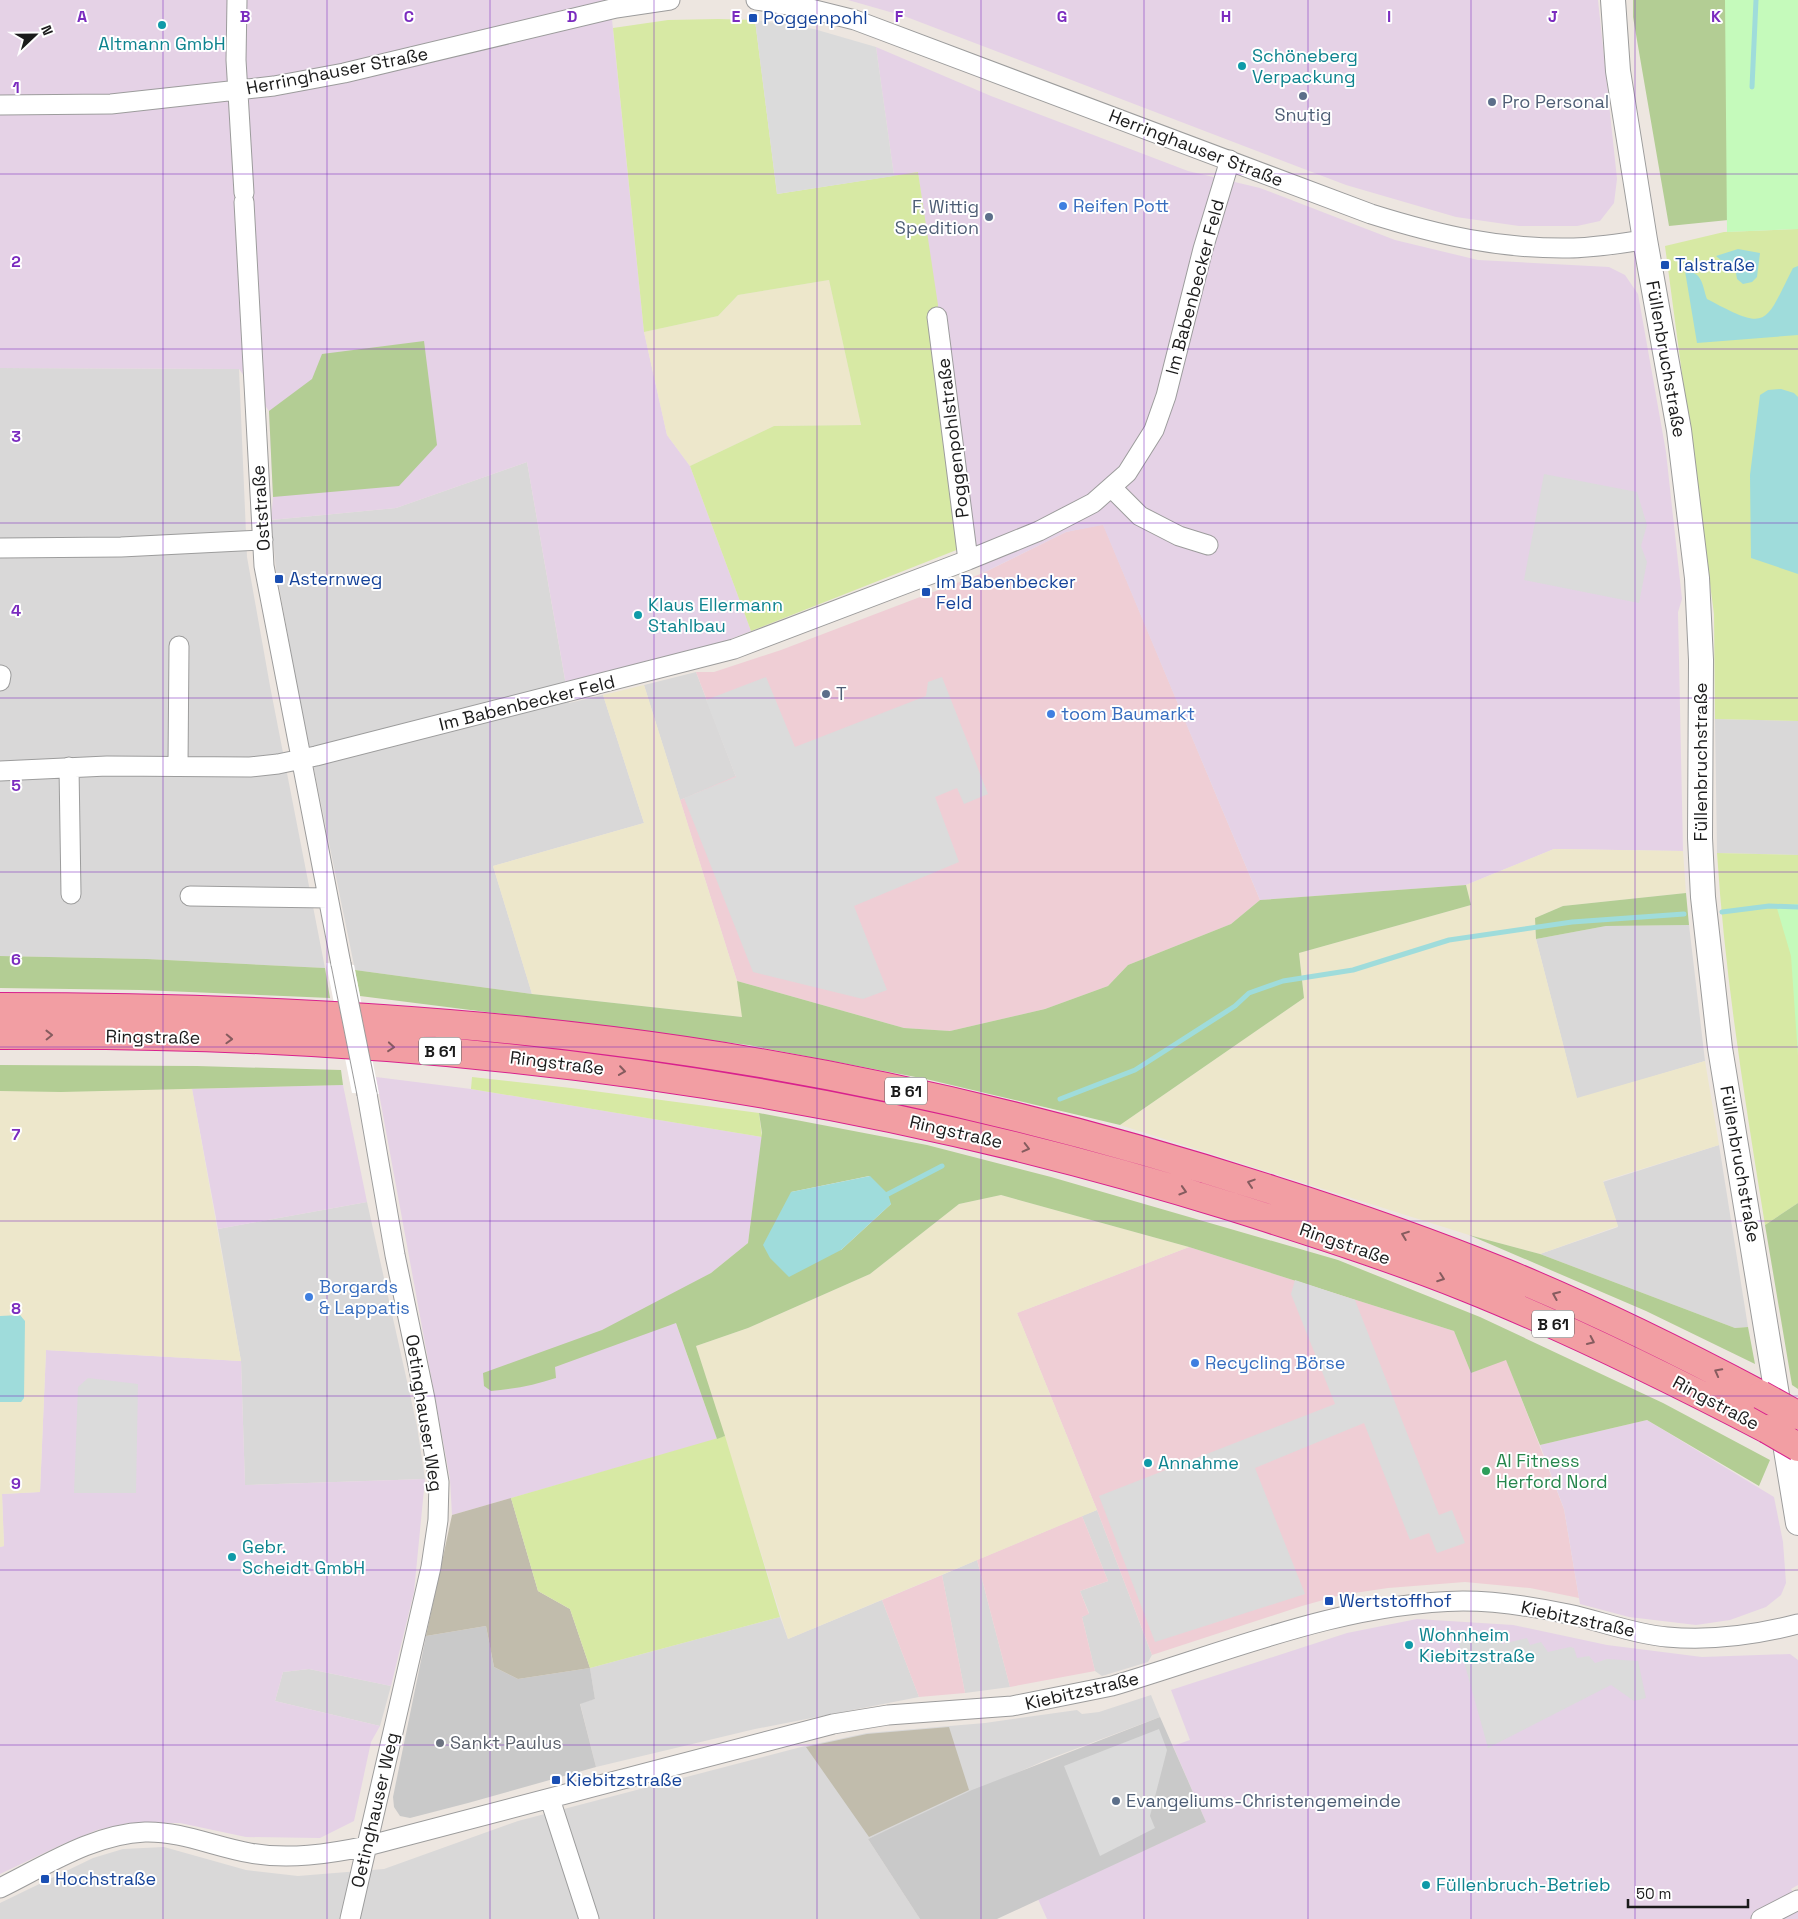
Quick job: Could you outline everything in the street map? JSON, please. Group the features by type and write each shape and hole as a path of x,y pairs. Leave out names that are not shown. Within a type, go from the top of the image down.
{"highway":[{"name":"Ringstraße","path":"0,1007 290,1013 476,1026 614,1041 863,1082 1007,1114 1186,1162 1364,1220 1503,1272 1678,1351 1797,1415"},
{"name":"Ringstraße","path":"0,1035 160,1036 282,1041 491,1056 596,1068 729,1087 866,1112 957,1132 1083,1162 1177,1189 1330,1237 1465,1287 1568,1330 1660,1374 1798,1447"}],"street":[{"name":"Oststraße","path":"237,0 238,91 264,566 341,964"},
{"name":"Herringhauser Straße","path":"0,105 111,104 238,91 344,73 616,8 670,0"},
{"name":"Herringhauser Straße","path":"756,0 807,8 855,20 1371,214 1459,239 1500,245 1571,248 1645,240"},
{"name":"Füllenbruchstraße","path":"1613,0 1618,71 1645,240 1679,430 1697,578 1700,660 1700,838 1702,887 1720,1048 1798,1523"},
{"name":"Im Babenbecker Feld","path":"0,771 69,767 250,767 300,759 734,649 968,560 1074,514 1112,488 1140,455 1154,430 1166,396 1203,249 1230,160"},
{"name":"Poggenpohlstraße","path":"937,317 947,381 968,560"},
{"path":"1112,488 1140,516 1179,536 1208,544"},
{"path":"0,548 121,547 262,540"},
{"path":"178,766 179,646"},
{"path":"69,767 71,894"},
{"path":"190,896 328,898"},
{"name":"Oetinghauser Weg","path":"341,964 439,1482 438,1520 431,1567 350,1919"},
{"name":"Kiebitzstraße","path":"367,1846 833,1724 888,1715 1012,1706 1072,1696 1112,1686 1361,1611 1463,1601 1488,1603 1570,1614 1619,1629 1667,1637 1710,1638 1755,1634 1798,1624"},
{"path":"550,1799 589,1919"},
{"path":"0,1888 104,1839 144,1832 167,1833 250,1853 297,1856 367,1846"},
{"path":"1761,1919 1798,1900"}],"shaded area":[{"path":"0,0 610,0 644,332 667,435 690,466 751,631 723,642 566,685 527,462 396,508 271,520 273,497 269,411 239,369 0,368"},
{"path":"848,0 1598,0 1617,179 1614,203 1600,221 1577,226 1519,226 1456,217 1346,185 904,16"},
{"path":"755,20 814,29 876,47 894,176 777,194"},
{"path":"876,47 991,96 1188,171 1260,188 1395,240 1478,260 1609,267 1625,275 1638,294 1666,452 1682,599 1678,612 1683,851 1554,849 1466,885 1260,900 1103,525 1066,532 983,573 970,538 918,173 894,176"},
{"path":"829,280 861,425 774,426 690,466 667,435 644,332 718,316 738,295"},
{"path":"0,368 239,369 247,557 325,968 147,959 0,956"},
{"path":"527,462 569,703 603,695 644,823 493,866 532,994 355,970 298,691 276,570 271,520 396,508"},
{"path":"1544,474 1637,492 1647,525 1641,546 1647,562 1639,603 1524,580"},
{"path":"1103,524 1260,900 1231,924 1128,965 1108,986 1045,1009 950,1031 904,1028 737,981 680,800 736,776 696,672 714,672 781,650 983,573 1066,532"},
{"path":"696,672 736,777 680,800 644,685"},
{"path":"766,677 795,747 926,696 928,682 942,677 988,794 964,804 957,788 935,797 959,862 854,906 887,990 863,999 753,972 684,798 736,777 706,700"},
{"path":"644,685 737,981 743,1017 532,994 493,866 644,823 603,695"},
{"path":"1715,719 1798,721 1798,855 1717,853"},
{"path":"1554,849 1683,851 1686,893 1563,906 1535,918 1536,939 1577,1098 1705,1061 1719,1145 1603,1181 1618,1226 1540,1254 1469,1235 1120,1125 1304,998 1299,953 1471,905 1466,885"},
{"path":"1689,925 1705,1061 1577,1099 1536,939 1606,926"},
{"path":"376,1077 471,1089 762,1137 748,1243 711,1273 667,1298 717,1439 452,1515 450,1479"},
{"path":"343,1085 367,1202 218,1229 192,1089"},
{"path":"192,1089 241,1361 46,1350 40,1492 2,1494 4,1546 0,1547 0,1091"},
{"path":"1719,1145 1748,1327 1735,1328 1540,1254 1618,1227 1603,1182"},
{"path":"1001,1195 1189,1247 1017,1313 1097,1510 788,1639 696,1346 748,1328 870,1274 959,1204"},
{"path":"367,1202 417,1426 425,1479 245,1485 241,1361 218,1229"},
{"path":"1189,1247 1454,1331 1471,1373 1506,1359 1564,1509 1579,1598 1530,1588 1465,1582 1388,1588 1341,1595 1302,1606 1152,1655 1097,1510 1017,1313"},
{"path":"1295,1280 1355,1300 1439,1515 1452,1510 1465,1543 1437,1553 1429,1533 1410,1540 1364,1423 1255,1468 1305,1594 1155,1642 1099,1496 1335,1404 1291,1294"},
{"path":"46,1350 241,1361 245,1485 425,1479 414,1592 391,1686 309,1669 283,1672 275,1701 380,1726 371,1742 354,1821 320,1838 246,1837 180,1823 128,1823 97,1830 0,1874 0,1547 4,1546 2,1494 40,1492"},
{"path":"88,1378 138,1384 136,1493 74,1493 78,1387"},
{"path":"1647,1420 1774,1497 1783,1542 1786,1583 1781,1595 1766,1607 1730,1620 1696,1625 1629,1617 1580,1604 1564,1509 1540,1445"},
{"path":"511,1498 538,1591 570,1609 590,1668 518,1679 494,1667 486,1626 426,1636 452,1515"},
{"path":"1097,1510 1152,1655 1148,1662 1102,1676 1095,1671 1082,1617 1089,1613 1080,1591 1108,1581 1082,1516"},
{"path":"1082,1516 1108,1581 1080,1591 1089,1614 1082,1617 1095,1671 1010,1687 977,1560"},
{"path":"977,1560 1010,1687 965,1693 942,1575"},
{"path":"942,1575 965,1693 919,1697 882,1600"},
{"path":"882,1600 919,1697 755,1729 596,1767 580,1703 595,1699 590,1668 780,1617 788,1639"},
{"path":"1417,1619 1513,1625 1607,1645 1702,1657 1790,1654 1798,1660 1798,1885 1791,1889 1798,1898 1798,1919 1047,1919 1038,1899 1206,1822 1173,1746 1190,1740 1171,1690 1347,1633"},
{"path":"486,1626 494,1667 518,1679 590,1668 595,1699 580,1704 596,1767 410,1818 400,1816 394,1807 393,1797 426,1636"},
{"path":"1456,1633 1495,1635 1502,1644 1527,1638 1530,1645 1541,1642 1548,1652 1570,1647 1574,1648 1577,1658 1589,1656 1595,1663 1607,1659 1638,1661 1646,1698 1634,1701 1611,1685 1488,1748"},
{"path":"309,1669 391,1686 380,1726 275,1701 283,1672"},
{"path":"1151,1695 1160,1717 1046,1760 868,1839 920,1919 0,1919 0,1903 93,1858 123,1849 164,1847 246,1870 298,1876 384,1869 518,1821 801,1747 867,1733 985,1723 1077,1710 1082,1714 1099,1712"},
{"path":"1160,1717 1206,1822 997,1919 920,1919 868,1839 972,1790"},
{"path":"949,1727 969,1790 869,1837 806,1747 867,1734"},
{"name":"Evangeliums-Christengemeinde","path":"1159,1729 1167,1750 1150,1816 1155,1828 1100,1856 1064,1766"}],"green space":[{"path":"1633,0 1798,0 1798,213 1669,226 1633,17"},
{"path":"1725,0 1798,0 1798,229 1727,232"},
{"path":"668,20 755,20 777,194 918,172 938,305 934,330 959,549 751,631 690,466 774,426 861,425 829,280 738,295 718,316 644,332 613,28"},
{"path":"1798,229 1798,721 1715,719 1714,614 1665,246 1724,232"},
{"path":"424,341 437,445 399,486 273,497 269,411 312,379 322,354"},
{"path":"1717,853 1798,855 1798,1203 1765,1225 1730,993"},
{"path":"1466,885 1471,905 1299,953 1304,998 1120,1125 926,1079 748,1045 360,996 355,970 532,994 742,1017 737,981 904,1028 950,1031 1045,1009 1108,986 1128,965 1231,924 1260,900"},
{"path":"1686,893 1689,925 1606,926 1536,939 1535,918 1563,906"},
{"path":"1798,904 1798,1056 1791,956 1776,905"},
{"path":"0,956 147,959 325,968 330,998 141,990 0,988"},
{"path":"0,1065 197,1066 341,1070 343,1085 61,1092 0,1091"},
{"path":"472,1077 759,1113 762,1137 471,1089"},
{"path":"759,1113 927,1145 1051,1177 1338,1260 1480,1317 1663,1403 1770,1460 1759,1486 1647,1420 1540,1445 1506,1360 1471,1373 1454,1331 1189,1247 1001,1195 959,1204 870,1274 748,1328 696,1346 725,1436 717,1439 676,1323 555,1367 556,1378 532,1385 491,1391 484,1386 483,1373 602,1330 711,1273 748,1243 762,1133","holes":["869,1176 891,1204 841,1250 791,1192"]},
{"path":"1798,1203 1798,1389 1792,1385 1765,1225"},
{"path":"1469,1235 1540,1254 1735,1328 1748,1327 1755,1364 1646,1311"},
{"path":"725,1436 780,1617 590,1668 570,1609 538,1591 511,1498"}],"water":[{"path":"1738,249 1760,253 1757,277 1752,282 1743,284 1737,279 1736,273 1716,256"},
{"path":"1798,266 1798,335 1697,343 1685,271 1699,277 1707,299 1743,316 1754,319 1762,317 1769,312 1793,268"},
{"path":"1781,389 1794,393 1798,397 1798,574 1751,558 1750,475 1760,395 1768,390"},
{"path":"870,1176 888,1194 891,1204 841,1250 789,1277 770,1258 763,1245 791,1192"},
{"path":"20,1315 25,1321 24,1398 21,1402 0,1402 0,1316"}],"pier":[{"path":"326,963 354,965 379,1094 352,1093"}],"waterway":[{"path":"1752,87 1756,0"},
{"path":"1722,912 1769,906 1798,907"},
{"path":"1060,1099 1135,1070 1235,1006 1249,993 1283,981 1353,970 1449,940 1572,922 1684,914"},
{"path":"888,1194 942,1166"}],"place":[{"name":"Poggenpohl","path":"753,18"},
{"name":"Altmann GmbH","path":"162,25"},
{"name":"Schöneberg Verpackung","path":"1242,66"},
{"name":"Snutig","path":"1303,96"},
{"name":"Pro Personal","path":"1492,102"},
{"name":"Reifen Pott","path":"1063,206"},
{"name":"F. Wittig Spedition","path":"989,217"},
{"name":"Talstraße","path":"1665,265"},
{"name":"Asternweg","path":"279,579"},
{"name":"Im Babenbecker Feld","path":"926,592"},
{"name":"Klaus Ellermann Stahlbau","path":"638,615"},
{"name":"T","path":"826,694"},
{"name":"toom Baumarkt","path":"1051,714"},
{"name":"Borgards & Lappatis","path":"309,1297"},
{"name":"Recycling Börse","path":"1195,1363"},
{"name":"Annahme","path":"1148,1463"},
{"name":"AI Fitness Herford Nord","path":"1486,1471"},
{"name":"Gebr. Scheidt GmbH","path":"232,1557"},
{"name":"Wertstoffhof","path":"1329,1601"},
{"name":"Wohnheim Kiebitzstraße","path":"1409,1645"},
{"name":"Sankt Paulus","path":"440,1743"},
{"name":"Kiebitzstraße","path":"556,1780"},
{"name":"Evangeliums-Christengemeinde","path":"1116,1801"},
{"name":"Hochstraße","path":"45,1879"},
{"name":"Füllenbruch-Betrieb","path":"1426,1885"}]}
